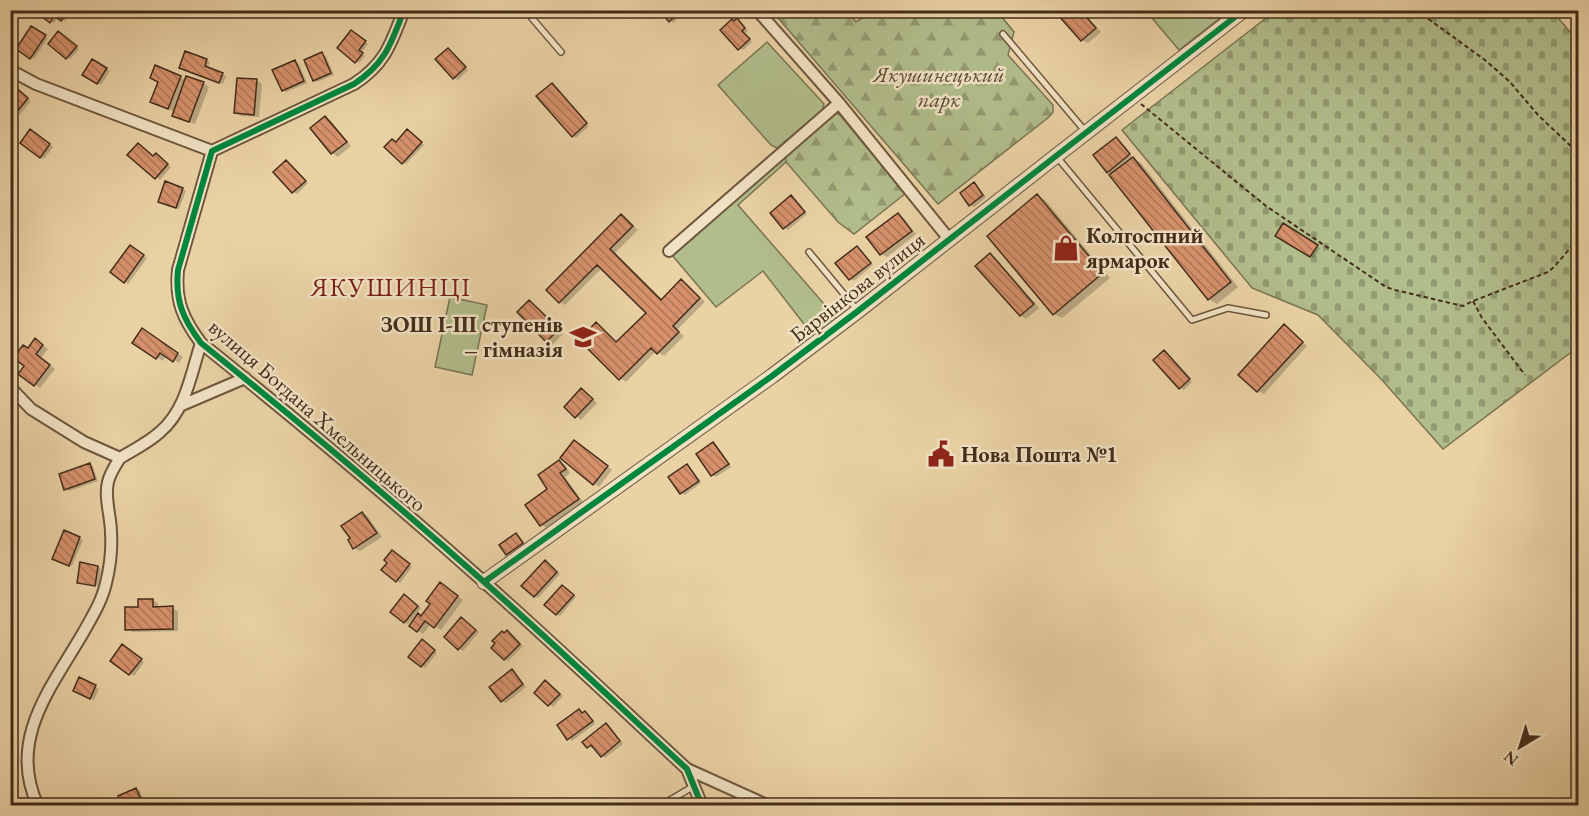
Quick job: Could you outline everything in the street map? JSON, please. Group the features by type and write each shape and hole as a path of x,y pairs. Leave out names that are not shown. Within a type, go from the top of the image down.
{"street":[{"path":"10,70 36,84 212,151 365,77 376,67 391,44 404,10"},
{"path":"757,10 839,103 949,239"},
{"name":"Барвінкова вулиця","path":"484,582 772,376 1244,10"},
{"path":"669,251 839,103"},
{"name":"вулиця Богдана Хмельницького","path":"212,151 178,270 177,284 182,313 201,343 372,484 484,582 687,769 769,806"},
{"path":"38,806 27,776 30,734 42,704 98,606 103,593 112,540 107,488 111,474 120,458 159,434 171,422 182,405 201,343"},
{"path":"182,405 245,378"},
{"path":"10,387 31,409 84,442 120,458"},
{"name":"вулиця Богдана Хмельницького","path":"687,769 702,806"}],"lane":[{"path":"525,10 561,52"},
{"path":"1003,34 1086,133"},
{"path":"1056,156 1192,320 1228,308 1266,315"},
{"path":"809,252 858,311"},
{"path":"660,806 694,786"}],"path":[{"path":"1416,10 1485,60 1510,82 1538,115 1575,150 1578,156"},
{"path":"1132,97 1266,206 1386,287 1463,306 1548,272 1578,239"},
{"path":"1473,301 1482,318 1525,375"}],"green space":[{"name":"Якушинецький парк","path":"772,11 847,11 856,22 873,11 997,11 1014,32 1008,55 1053,105 1053,112 938,204"},
{"path":"1146,11 1229,11 1179,50"},
{"path":"1275,11 1552,11 1578,41 1578,347 1443,449 1382,380 1318,315 1252,288 1122,130"},
{"path":"767,42 824,104 822,111 777,148 771,145 718,85"},
{"path":"834,112 840,115 905,194 854,234 838,222 786,162 785,156"},
{"path":"785,156 786,162 738,205 838,320 814,337 763,271 716,307 672,255"},
{"path":"450,297 487,305 472,375 435,367"}],"building":[{"path":"33,10 63,10 67,13 61,21 54,16 50,23"},
{"path":"659,10 682,10 669,22"},
{"path":"1061,10 1080,10 1096,28 1081,41 1057,14"},
{"path":"737,18 745,28 742,31 750,39 738,50 720,30 732,19 734,21"},
{"path":"31,26 46,35 30,59 16,49"},
{"path":"351,30 366,41 359,50 363,53 355,63 337,48"},
{"path":"58,31 77,46 66,59 48,44"},
{"path":"448,48 466,67 453,79 435,59"},
{"path":"185,51 207,59 205,66 223,73 219,83 179,68"},
{"path":"322,52 331,73 313,81 304,60"},
{"path":"92,59 107,68 97,84 82,75"},
{"path":"295,60 304,81 282,91 272,70"},
{"path":"155,65 181,76 168,109 150,102 158,82 150,78"},
{"path":"186,76 204,82 189,122 172,116"},
{"path":"237,78 257,79 254,115 234,113"},
{"path":"552,83 587,123 572,137 536,96"},
{"path":"12,84 28,98 13,117 10,115"},
{"path":"325,116 347,142 331,154 310,128"},
{"path":"30,129 50,144 40,158 20,143"},
{"path":"407,129 422,142 402,164 384,147 392,139 396,142"},
{"path":"1116,137 1130,154 1107,173 1093,155"},
{"path":"138,143 153,156 156,153 168,164 155,179 127,155"},
{"path":"1133,157 1231,282 1208,300 1109,175"},
{"path":"286,160 306,181 292,193 273,172"},
{"path":"165,181 183,188 176,208 158,202"},
{"path":"974,182 983,195 969,206 960,193"},
{"path":"1037,194 1103,273 1053,315 987,236"},
{"path":"791,195 805,212 783,229 770,213"},
{"path":"898,213 912,231 880,255 866,237"},
{"path":"621,214 633,226 610,249 661,300 681,279 700,298 673,326 679,332 657,354 651,348 619,380 579,340 596,322 616,342 646,313 597,265 559,303 546,290"},
{"path":"1283,223 1318,245 1310,257 1275,236"},
{"path":"130,245 144,255 124,283 110,272"},
{"path":"857,246 871,263 849,280 835,263"},
{"path":"990,253 1034,304 1020,316 975,266"},
{"path":"529,300 559,329 546,342 517,312"},
{"path":"1284,324 1303,342 1257,392 1238,375"},
{"path":"142,328 178,353 173,362 160,353 156,359 132,343"},
{"path":"35,338 43,345 36,354 50,365 34,386 18,374 24,366 13,358 23,345 28,348"},
{"path":"1164,350 1190,379 1179,389 1153,360"},
{"path":"581,388 593,399 575,418 564,407"},
{"path":"574,440 608,466 593,485 560,458"},
{"path":"713,442 729,464 711,476 696,454"},
{"path":"559,460 566,469 560,473 579,499 540,526 525,505 547,489 538,475"},
{"path":"90,463 95,479 64,490 59,474"},
{"path":"687,464 699,481 680,494 668,477"},
{"path":"362,512 377,533 353,549 348,540 350,538 341,526"},
{"path":"64,530 80,537 69,566 52,559"},
{"path":"516,533 523,543 506,555 499,545"},
{"path":"392,550 410,564 396,582 381,570 387,563 384,560"},
{"path":"545,560 557,572 534,597 521,586"},
{"path":"80,562 98,566 95,586 77,583"},
{"path":"440,582 458,596 434,628 425,621 417,632 409,626 418,613 421,616 430,604 426,601"},
{"path":"562,585 574,595 556,615 544,605"},
{"path":"404,594 418,606 404,623 390,612"},
{"path":"138,599 153,599 153,607 173,606 173,629 125,630 125,607 138,607"},
{"path":"461,617 476,630 458,650 444,637"},
{"path":"507,630 520,644 504,660 491,648 495,643 492,641 502,631 504,633"},
{"path":"422,639 435,650 421,667 408,657"},
{"path":"122,644 142,659 129,675 110,661"},
{"path":"512,669 523,684 501,702 489,687"},
{"path":"79,677 96,685 90,699 73,691"},
{"path":"545,680 560,694 548,706 534,693"},
{"path":"579,709 582,713 585,711 593,721 567,740 557,725"},
{"path":"606,723 620,741 601,757 591,745 587,748 582,742"},
{"path":"136,788 144,806 122,806 118,796"}],"cycle path":[{"path":"404,10 386,52 365,76 354,84 212,151 178,270 179,300 185,318 201,343 344,460 448,550 687,769 702,806"},
{"path":"484,582 772,376 1244,10"}],"place":[{"name":"Колгоспний ярмарок","path":"1066,248"},
{"name":"ЗОШ І-ІІІ ступенів – гімназія","path":"583,337"},
{"name":"Нова Пошта №1","path":"941,454"}],"district":[{"name":"ЯКУШИНЦІ","path":"391,287"}]}
